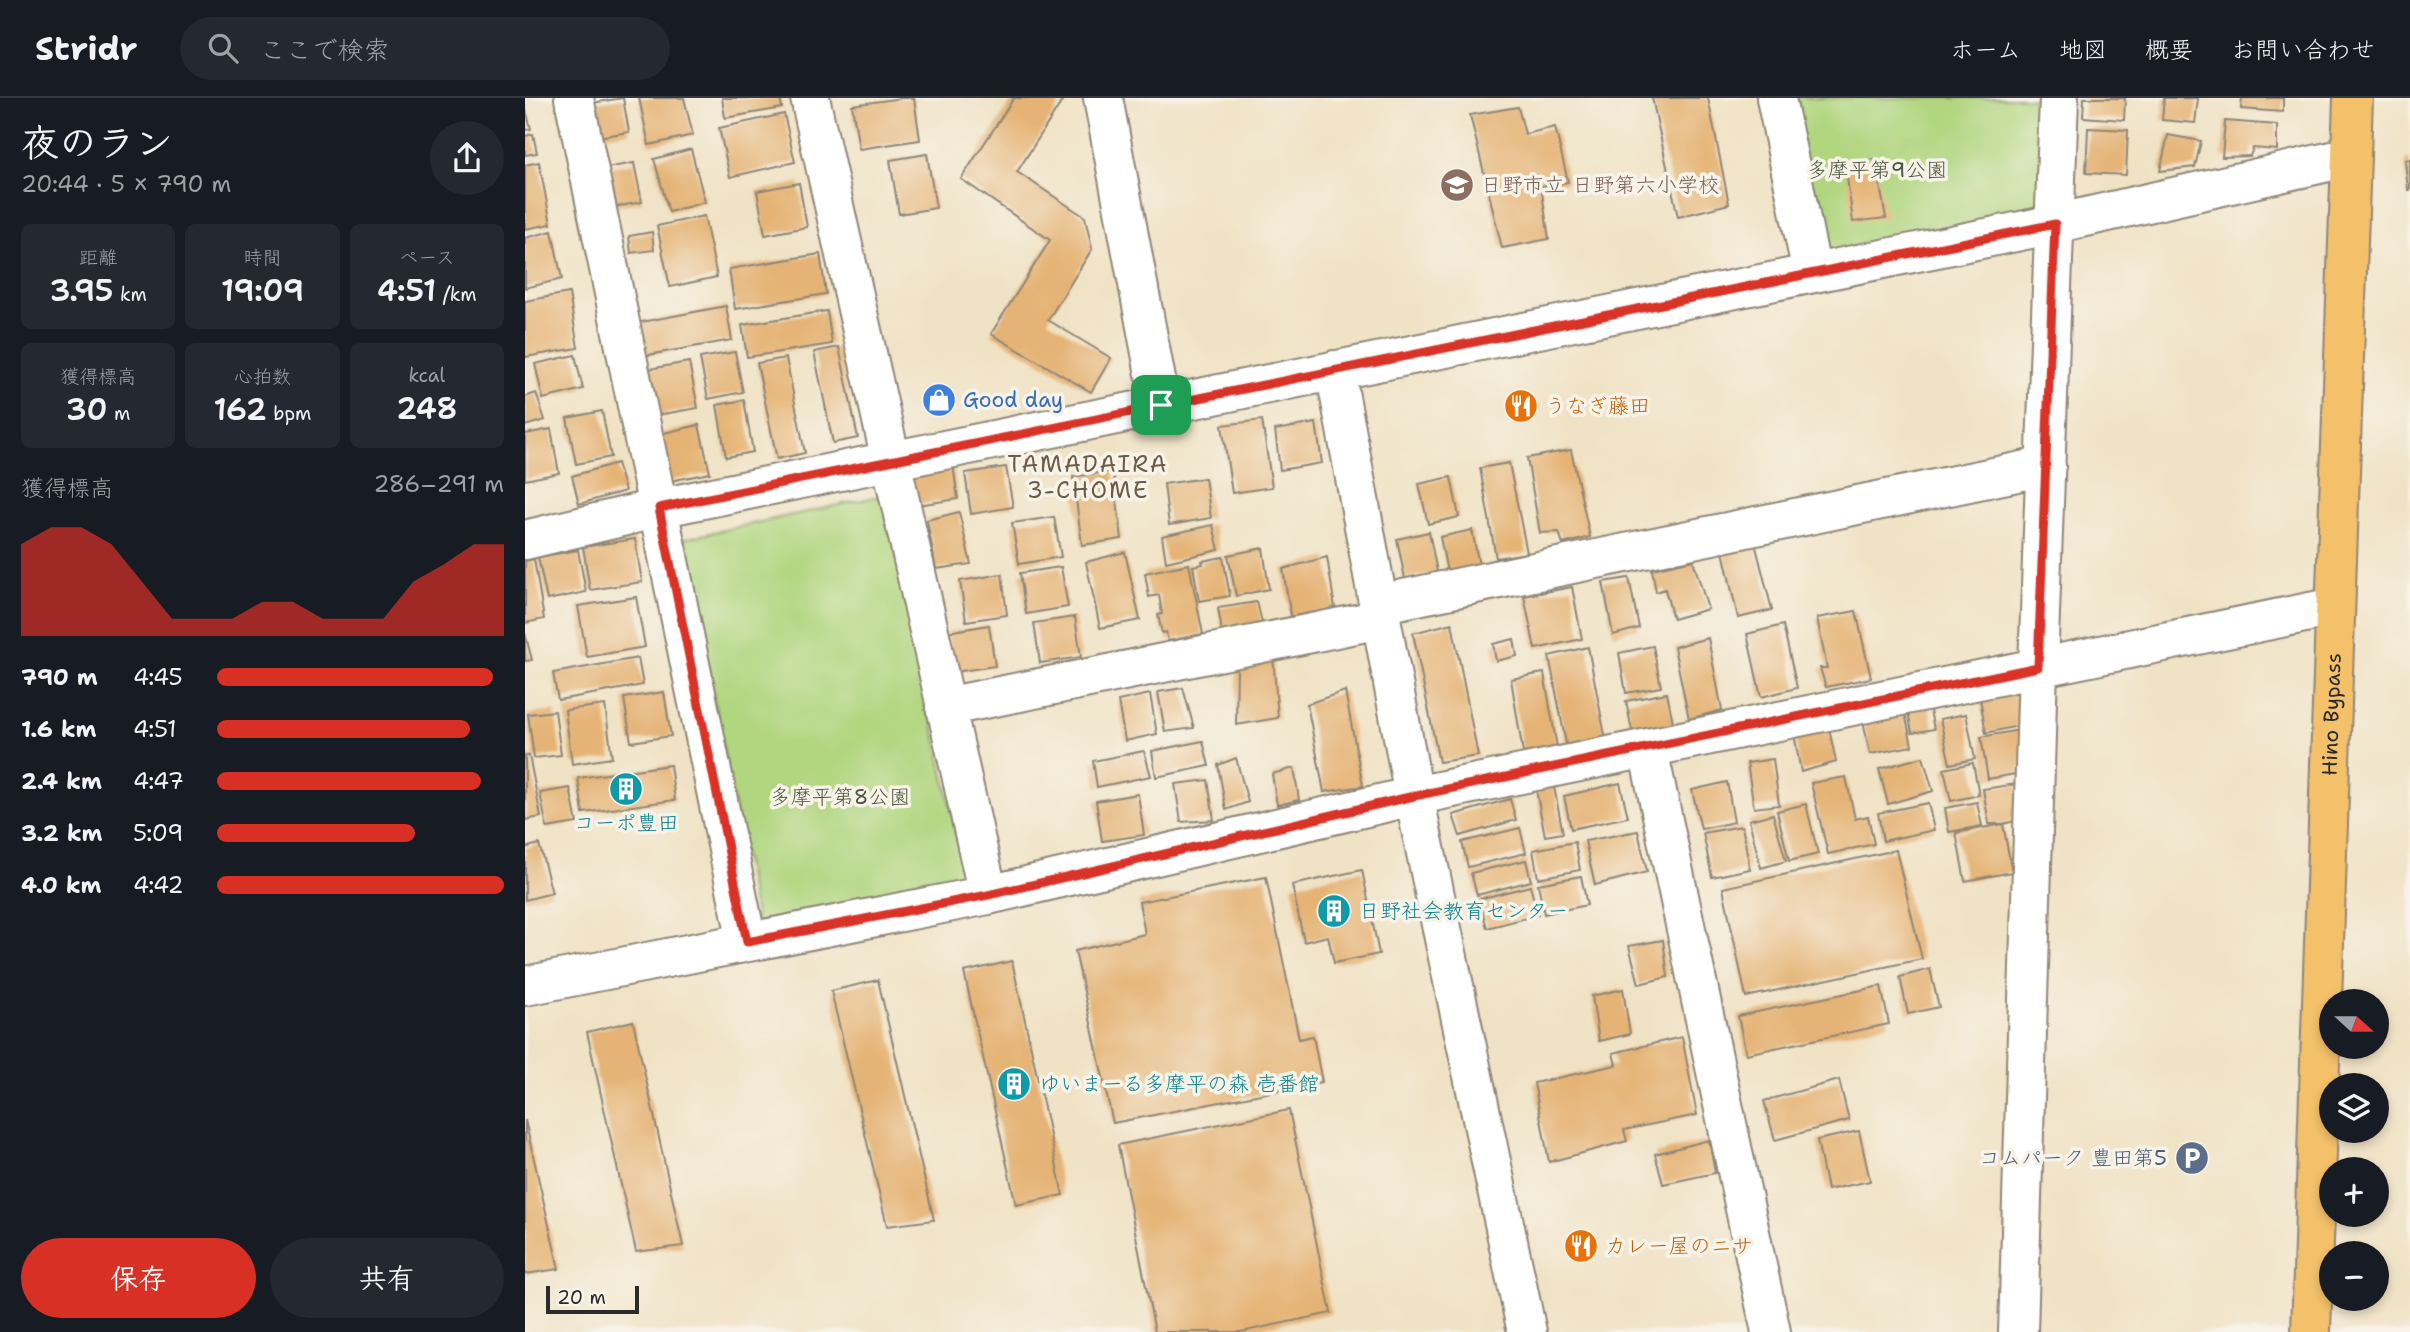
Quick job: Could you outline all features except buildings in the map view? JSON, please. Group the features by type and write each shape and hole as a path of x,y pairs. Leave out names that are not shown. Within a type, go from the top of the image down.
{"highway":[{"name":"Hino Bypass","path":"2311,1332 2353,98"}],"street":[{"path":"574,98 747,942"},
{"path":"810,98 988,895"},
{"path":"1103,98 1161,405"},
{"path":"1776,98 1812,273"},
{"path":"2018,1332 2059,98"},
{"path":"525,540 659,508 2055,224 2350,157"},
{"path":"1335,370 1414,796 1527,1332"},
{"path":"945,707 2046,466"},
{"path":"525,986 988,895 1414,796 2334,607"},
{"path":"1648,749 1771,1332"}],"green space":[{"name":"多摩平第9公園","path":"1786,98 2044,98 2040,198 2028,214 1827,254"},
{"name":"多摩平第8公園","path":"884,495 966,879 757,926 683,539"}],"place":[{"name":"日野市立 日野第六小学校","path":"1457,185"},
{"name":"Good day","path":"939,400"},
{"name":"うなぎ藤田","path":"1521,406"},
{"name":"コーポ豊田","path":"626,789"},
{"name":"日野社会教育センター","path":"1334,911"},
{"name":"ゆいまーる多摩平の森 壱番館","path":"1014,1084"},
{"name":"コムパーク 豊田第5","path":"2192,1158"},
{"name":"カレー屋のニサ","path":"1581,1246"}],"district":[{"name":"TAMADAIRA 3-CHOME","path":"1088,477"}],"route":[{"path":"2055,224 2038,667 1414,796 988,895 747,942 659,508 1161,405 2055,224"}]}
